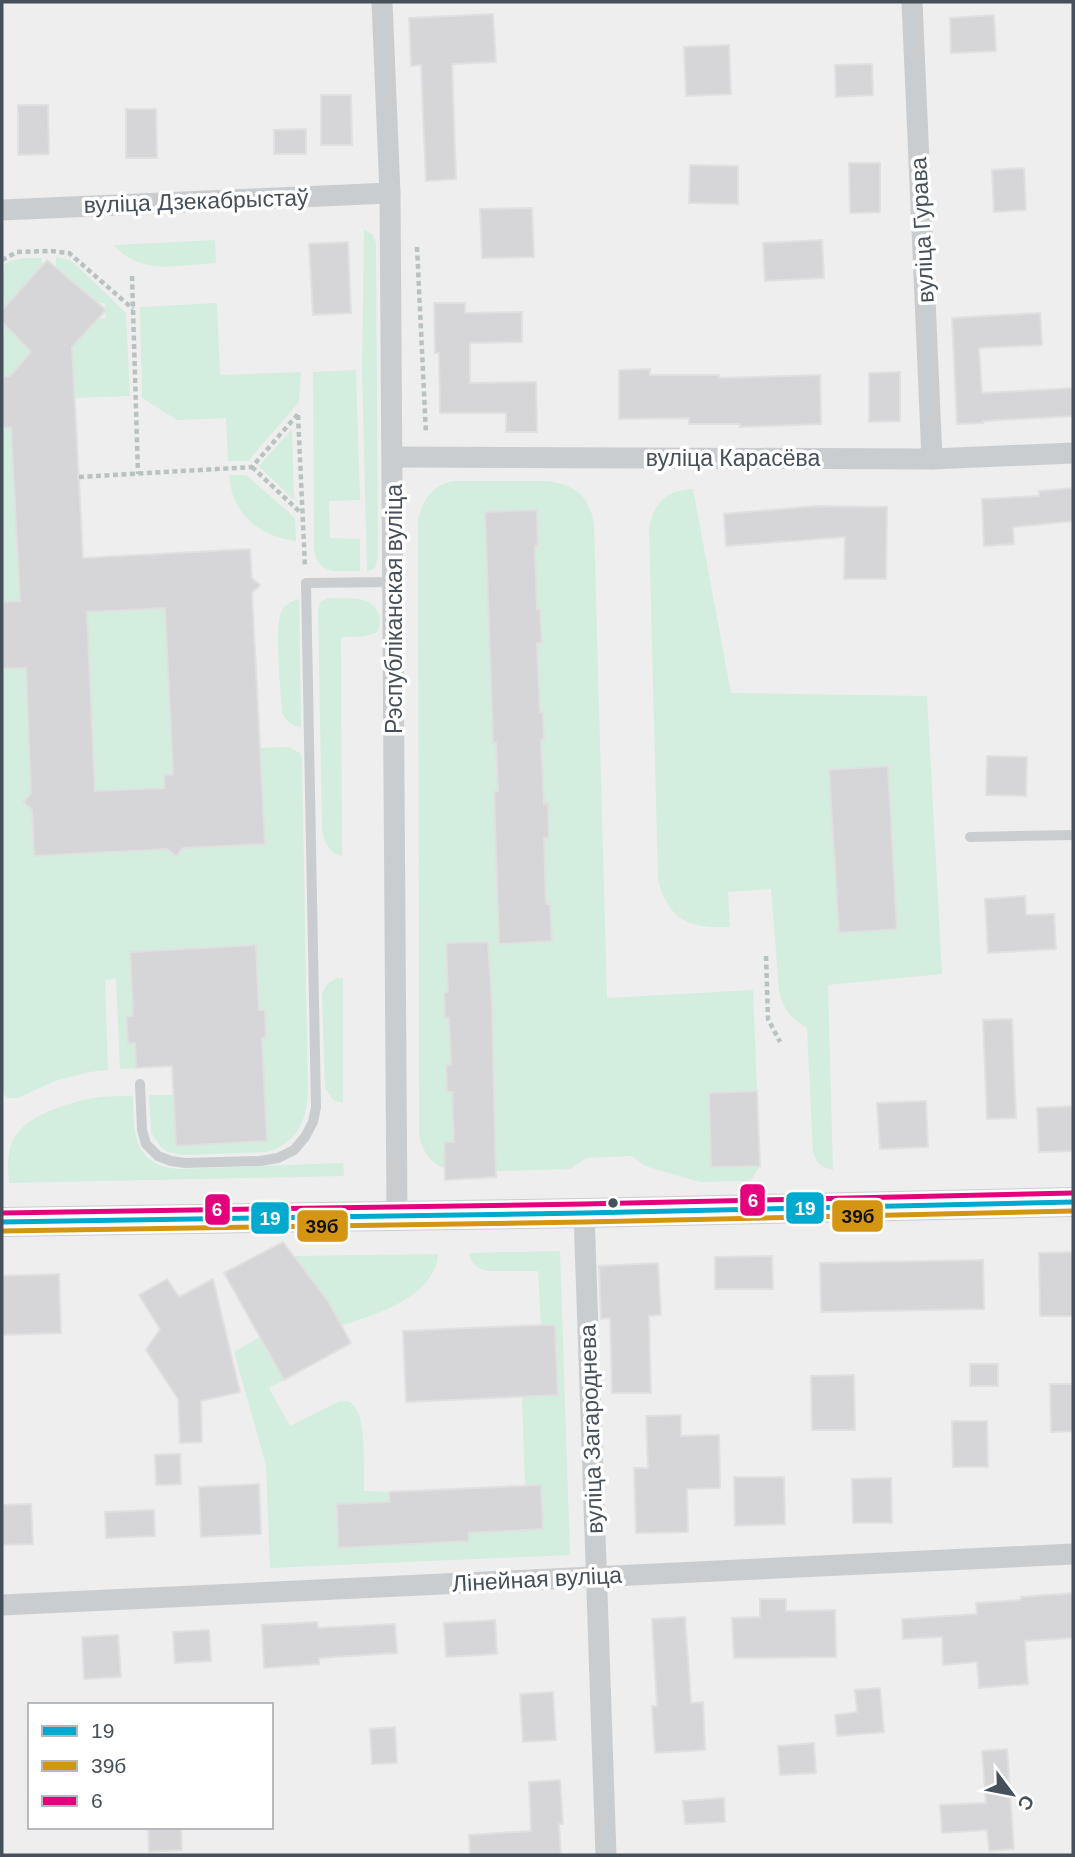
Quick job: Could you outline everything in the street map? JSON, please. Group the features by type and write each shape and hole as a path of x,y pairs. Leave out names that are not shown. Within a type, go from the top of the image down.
{"main road":[{"path":"2,1222 1073,1202"}],"street":[{"name":"Рэспубліканская вуліца","path":"382,2 390,192 397,1216"},
{"name":"вуліца Гурава","path":"912,2 932,458"},
{"name":"вуліца Дзекабрыстаў","path":"2,210 390,192"},
{"name":"вуліца Карасёва","path":"393,457 932,458 1073,453"},
{"name":"вуліца Загароднева","path":"584,1213 606,1855"},
{"name":"Лінейная вуліца","path":"2,1605 1073,1554"}],"lane":[{"path":"140,1084 142,1130 146,1144 158,1156 171,1161 260,1161 278,1158 294,1150 313,1122 316,1107 306,583 394,582"},
{"path":"970,837 1073,835"}],"path":[{"path":"2,260 17,252 69,253 134,309"},
{"path":"132,276 138,474"},
{"path":"79,477 252,467 298,414 306,583"},
{"path":"252,467 301,513"},
{"path":"766,956 768,1019 780,1042"}],"green space":[{"path":"364,230 372,234 376,243 378,557 375,568 367,572 362,370"},
{"path":"215,240 216,263 174,266 148,265 136,261 124,255 114,245"},
{"path":"56,257 75,264 126,313 130,396 75,398 74,373 57,374 57,364 98,319 106,318 105,303 97,303 56,267"},
{"path":"24,258 42,258 42,266 2,307 2,266"},
{"path":"217,303 220,375 301,372 299,402 248,461 228,461 226,418 177,420 142,398 140,307"},
{"path":"3,323 43,363 2,377"},
{"path":"356,370 360,500 329,501 330,538 360,539 360,571 337,571 320,564 314,549 313,372"},
{"path":"2,428 11,428 20,601 2,602"},
{"path":"292,429 294,500 259,466"},
{"path":"229,475 246,475 295,518 296,541 270,534 249,521 235,501"},
{"path":"452,481 548,481 574,489 589,507 594,525 607,998 753,990 757,1091 709,1093 711,1167 760,1166 752,1179 700,1182 645,1166 632,1156 586,1158 570,1169 463,1172 439,1166 425,1151 419,1135 418,519 429,494"},
{"path":"693,489 731,693 927,696 942,974 828,985 833,1170 820,1164 813,1153 807,1028 789,1012 779,990 771,889 728,892 730,927 703,926 683,920 675,913 668,905 658,880 649,527 655,510 663,499 675,492"},
{"path":"328,598 363,600 376,608 380,617 377,632 364,636 341,637 342,856 328,846 322,828 318,610 320,602"},
{"path":"299,599 301,727 294,726 282,712 278,645 281,612 288,604"},
{"path":"165,607 173,774 164,775 164,788 95,791 87,612"},
{"path":"26,668 31,794 24,802 32,810 35,856 167,849 176,857 183,848 265,844 260,748 289,747 300,753 308,1094 305,1115 298,1131 277,1148 267,1152 184,1155 167,1152 151,1132 149,1095 174,1095 266,1037 265,1010 259,1010 255,945 130,952 133,1016 126,1017 128,1043 135,1043 136,1068 120,1069 116,979 105,980 108,1070 55,1081 18,1098 8,1098 2,1093 2,669"},
{"path":"337,978 343,978 343,1103 333,1100 325,1088 322,995 327,985"},
{"path":"133,1096 134,1122 139,1144 152,1161 163,1166 178,1169 343,1163 344,1176 9,1183 8,1159 16,1135 22,1127 54,1109 79,1101"},
{"path":"560,1251 570,1555 270,1568 266,1465 234,1352 260,1337 284,1380 269,1388 290,1426 340,1401 348,1401 356,1409 362,1430 364,1491 389,1492 391,1545 469,1541 469,1533 543,1529 541,1485 525,1486 522,1397 558,1395 555,1325 541,1325 538,1271 487,1271 475,1265 469,1253"},
{"path":"438,1254 434,1269 415,1293 386,1310 341,1326 327,1299 294,1256"}],"building":[{"path":"493,14 496,62 452,64 456,179 426,181 421,65 411,66 409,18"},
{"path":"994,15 996,51 951,53 950,18"},
{"path":"729,45 731,94 686,96 684,47"},
{"path":"872,64 873,95 836,97 835,65"},
{"path":"321,95 351,95 352,145 321,145"},
{"path":"18,105 48,105 49,154 18,155"},
{"path":"126,109 156,109 157,158 126,158"},
{"path":"306,129 306,154 274,154 274,130"},
{"path":"849,163 880,163 880,212 850,213"},
{"path":"690,165 738,166 738,204 689,203"},
{"path":"1024,168 1026,210 994,212 992,170"},
{"path":"532,208 534,257 482,258 480,209"},
{"path":"822,240 824,278 765,281 763,243"},
{"path":"348,242 351,313 313,315 309,244"},
{"path":"47,260 106,310 72,347 83,558 250,549 252,578 260,585 252,593 265,844 183,848 176,857 167,849 34,856 32,810 23,802 31,794 26,668 2,669 2,602 20,601 11,428 2,428 2,377 10,376 31,352 2,322 2,310","holes":["165,608 173,774 164,775 164,788 95,791 87,612"]},
{"path":"434,303 465,303 465,313 522,312 522,342 470,343 470,383 536,382 537,432 506,432 506,413 440,413 439,353 435,353"},
{"path":"1040,313 1042,345 979,348 982,393 1073,388 1073,416 957,424 952,318"},
{"path":"650,369 650,375 719,375 719,378 820,375 821,424 740,427 740,424 689,424 689,418 619,419 619,370"},
{"path":"900,372 900,421 869,422 869,373"},
{"path":"1073,488 1073,521 1013,527 1014,544 984,546 982,499 1039,496 1039,491"},
{"path":"817,506 887,507 886,579 844,579 845,537 726,546 724,514"},
{"path":"537,510 537,609 540,609 542,643 537,643 540,712 543,712 544,740 541,740 544,804 548,803 549,838 544,838 546,904 550,904 552,941 499,944 494,791 498,791 496,743 493,743 485,512"},
{"path":"987,756 1027,757 1026,796 986,795"},
{"path":"888,766 897,929 839,933 829,770"},
{"path":"1025,896 1026,915 1054,914 1056,949 988,953 985,899"},
{"path":"488,942 496,1177 445,1180 444,1142 454,1142 452,1092 447,1092 446,1065 451,1065 449,1018 445,1018 444,992 448,992 446,943"},
{"path":"256,945 259,1010 265,1010 266,1037 262,1038 267,1141 176,1146 172,1066 136,1068 135,1043 128,1044 126,1016 133,1016 130,952"},
{"path":"1012,1019 1016,1118 987,1119 983,1020"},
{"path":"757,1091 760,1166 711,1167 709,1093"},
{"path":"926,1101 928,1147 880,1149 877,1103"},
{"path":"1073,1106 1073,1151 1039,1152 1037,1108"},
{"path":"283,1242 328,1301 351,1343 284,1380 224,1273"},
{"path":"1073,1252 1073,1316 1040,1316 1039,1253"},
{"path":"772,1256 773,1289 715,1289 715,1257"},
{"path":"983,1260 984,1309 821,1312 820,1263"},
{"path":"658,1263 661,1315 649,1316 651,1393 612,1393 610,1318 601,1319 599,1266"},
{"path":"59,1274 61,1333 2,1335 2,1276"},
{"path":"167,1279 179,1297 213,1279 240,1392 201,1401 202,1442 180,1443 178,1399 146,1350 160,1329 139,1295"},
{"path":"555,1325 558,1395 406,1402 403,1331"},
{"path":"970,1364 998,1364 998,1386 970,1386"},
{"path":"854,1375 855,1430 812,1430 811,1376"},
{"path":"1050,1384 1073,1384 1073,1431 1051,1432"},
{"path":"681,1415 681,1436 719,1435 720,1488 687,1489 688,1532 636,1533 634,1468 648,1468 646,1416"},
{"path":"952,1421 987,1421 988,1467 953,1467"},
{"path":"180,1454 181,1484 156,1485 155,1455"},
{"path":"734,1477 784,1477 785,1524 735,1526"},
{"path":"891,1478 892,1523 853,1523 852,1479"},
{"path":"259,1484 261,1534 201,1537 199,1487"},
{"path":"541,1485 543,1529 469,1533 469,1541 338,1548 337,1504 389,1502 389,1492"},
{"path":"31,1504 33,1544 2,1545 2,1505"},
{"path":"154,1510 155,1536 106,1538 105,1512"},
{"path":"1073,1593 1073,1638 1025,1641 1028,1684 979,1688 977,1662 943,1665 942,1637 903,1639 902,1619 977,1614 976,1603"},
{"path":"760,1599 786,1599 786,1611 835,1610 836,1657 734,1658 732,1618 760,1617"},
{"path":"685,1617 691,1703 703,1702 705,1750 655,1753 652,1706 657,1706 652,1619"},
{"path":"495,1620 497,1654 446,1657 444,1623"},
{"path":"317,1622 318,1628 395,1624 397,1653 319,1658 319,1664 264,1668 262,1625"},
{"path":"209,1630 211,1661 175,1663 173,1632"},
{"path":"118,1635 121,1677 84,1679 82,1637"},
{"path":"880,1688 884,1732 837,1736 835,1715 857,1712 855,1690"},
{"path":"553,1692 556,1740 523,1742 520,1694"},
{"path":"395,1727 397,1763 372,1764 370,1729"},
{"path":"814,1743 816,1773 780,1775 778,1746"},
{"path":"1007,1749 1014,1849 989,1851 987,1830 942,1833 940,1805 986,1803 982,1751"},
{"path":"560,1780 563,1824 559,1824 561,1855 470,1855 469,1835 531,1831 529,1782"},
{"path":"724,1798 725,1822 685,1824 683,1801"},
{"path":"148,1829 181,1829 182,1850 149,1852"}],"transit line":[{"name":"6","path":"2,1213 1073,1193"},
{"name":"19","path":"2,1222 1073,1202"},
{"name":"39б","path":"2,1231 1073,1211"}]}
